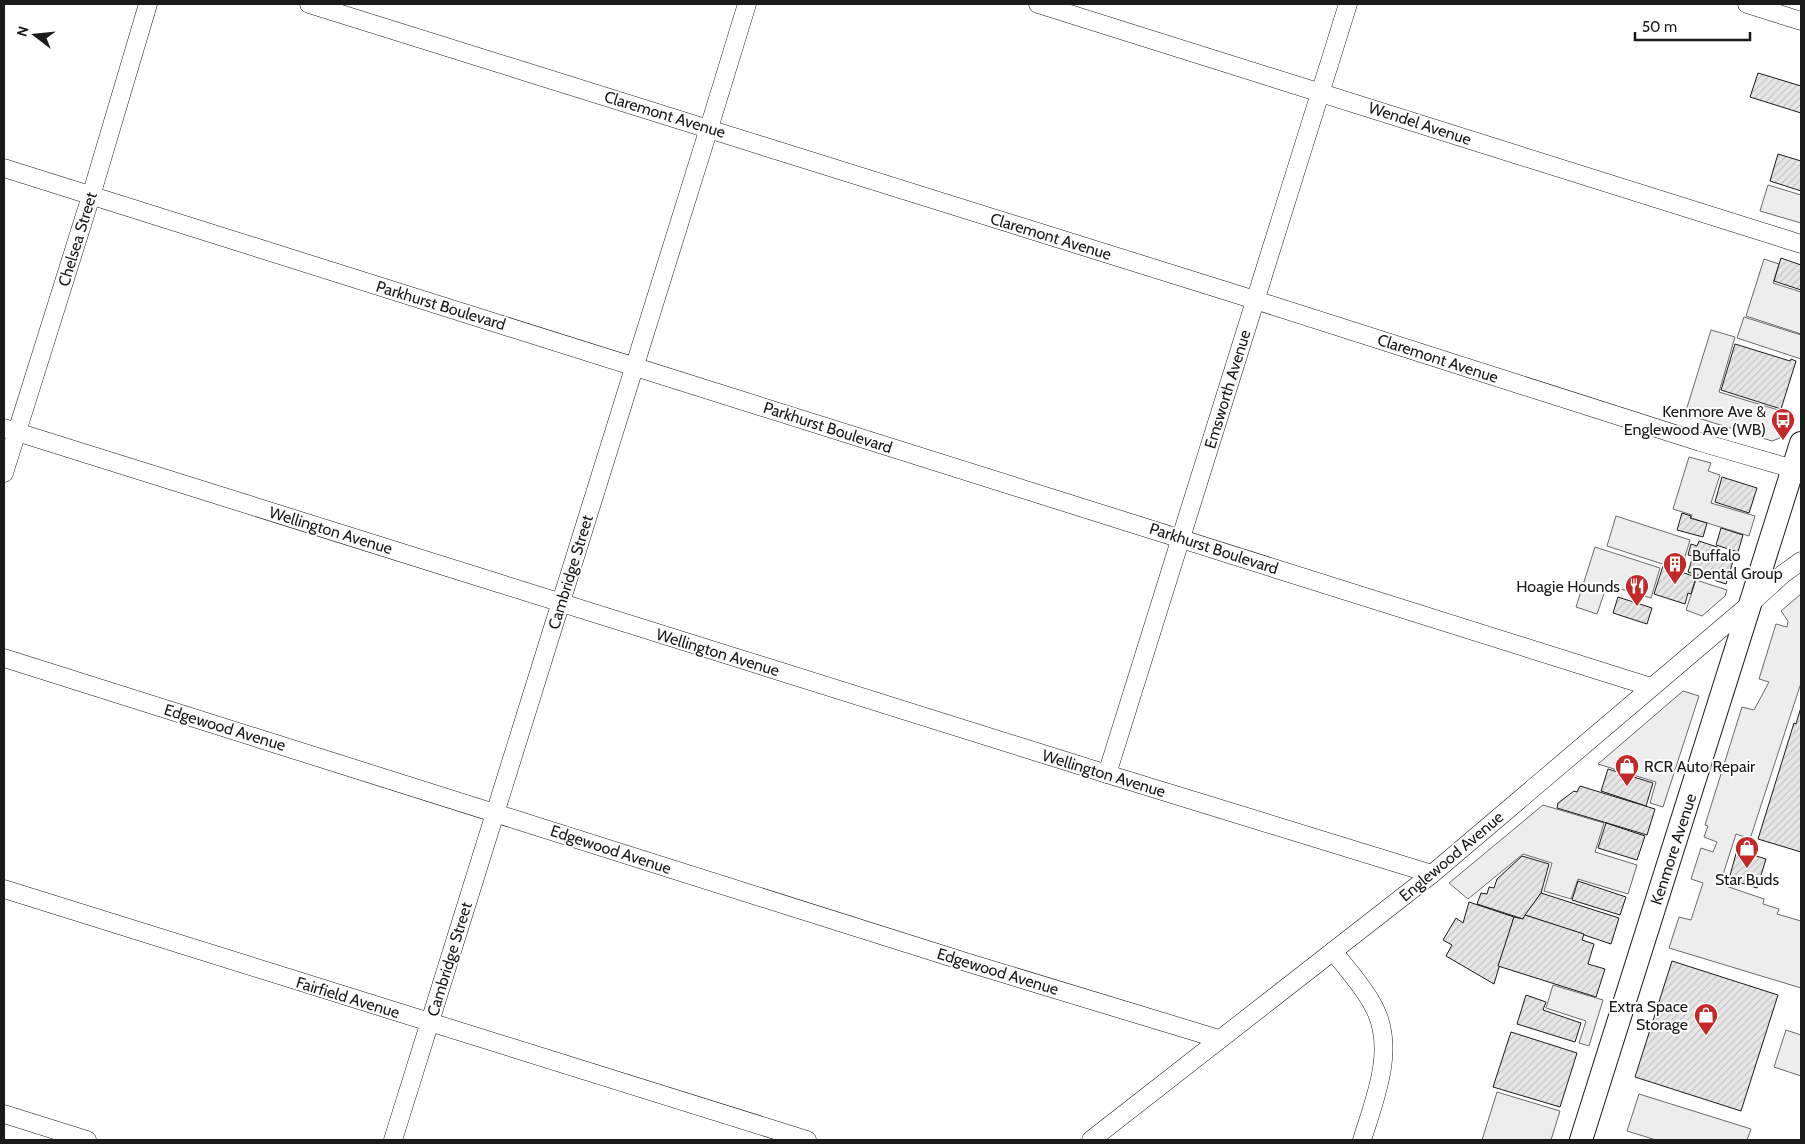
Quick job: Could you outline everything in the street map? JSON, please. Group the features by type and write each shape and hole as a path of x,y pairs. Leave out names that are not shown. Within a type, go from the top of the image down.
{"main road":[{"name":"Kenmore Avenue","path":"1581,1140 1801,443"}],"street":[{"name":"Chelsea Street","path":"4,474 10,430 91,196 148,4"},
{"name":"Claremont Avenue","path":"309,4 709,128 1700,442 1793,469"},
{"name":"Cambridge Street","path":"393,1140 746,4"},
{"name":"Wendel Avenue","path":"1038,4 1801,244"},
{"name":"Emsworth Avenue","path":"1107,774 1348,4"},
{"path":"1748,4 1801,21"},
{"name":"Parkhurst Boulevard","path":"4,168 1651,686"},
{"name":"Wellington Avenue","path":"10,430 1432,874"},
{"name":"Englewood Avenue","path":"1091,1140 1432,874 1783,574 1801,561"},
{"name":"Edgewood Avenue","path":"4,658 969,963 1219,1040"},
{"name":"Fairfield Avenue","path":"4,889 807,1140"},
{"path":"1333,951 1374,1006 1380,1022 1384,1044 1383,1064 1377,1092 1362,1140"},
{"path":"4,1114 87,1140"}],"shaded area":[{"path":"1768,185 1801,195 1801,223 1760,211"},
{"path":"1764,259 1779,264 1773,283 1801,292 1801,334 1746,316"},
{"path":"1744,317 1801,335 1801,359 1737,338"},
{"path":"1711,330 1735,337 1719,392 1788,413 1780,438 1772,441 1685,414"},
{"path":"1689,457 1711,463 1708,471 1720,475 1711,503 1755,516 1749,536 1691,518 1692,515 1673,509"},
{"path":"1616,516 1690,540 1681,570 1607,546"},
{"path":"1595,547 1660,568 1651,598 1607,585 1597,614 1576,607"},
{"path":"1696,580 1727,590 1725,596 1702,616 1686,610"},
{"path":"1801,594 1801,683 1751,836 1748,838 1736,834 1720,884 1764,899 1763,904 1779,909 1777,914 1801,921 1801,988 1669,948 1679,917 1691,920 1703,883 1691,879 1701,848 1713,852 1717,842 1704,837 1708,826 1705,825 1742,707 1754,710 1769,682 1759,679 1776,624 1787,627 1788,621 1781,611"},
{"path":"1683,691 1699,696 1663,807 1650,803 1656,782 1598,764"},
{"path":"1543,805 1604,823 1595,852 1637,865 1628,894 1578,879 1571,899 1544,891 1552,863 1523,854 1468,899 1449,883"},
{"path":"1553,985 1603,1000 1589,1046 1579,1043 1586,1021 1546,1008"},
{"path":"1786,1030 1801,1035 1801,1076 1774,1067"},
{"path":"1497,1092 1560,1111 1551,1140 1482,1140"},
{"path":"1639,1094 1751,1129 1747,1140 1656,1140 1627,1131"}],"building":[{"path":"1758,73 1801,86 1801,113 1750,97"},
{"path":"1778,154 1801,161 1801,191 1770,181"},
{"path":"1781,258 1801,265 1801,290 1774,281"},
{"path":"1735,344 1790,361 1791,359 1796,361 1781,409 1721,390"},
{"path":"1722,477 1757,488 1749,513 1715,502"},
{"path":"1682,513 1691,516 1690,518 1707,523 1703,537 1677,530"},
{"path":"1721,528 1743,535 1738,552 1716,545"},
{"path":"1699,541 1720,548 1718,553 1734,558 1726,584 1688,572 1693,556 1688,555 1691,544 1697,546"},
{"name":"Buffalo Dental Group","path":"1663,566 1696,577 1691,594 1688,593 1685,604 1654,594"},
{"path":"1618,597 1652,608 1647,624 1613,613"},
{"path":"1801,707 1801,852 1758,839 1794,723 1796,724"},
{"name":"RCR Auto Repair","path":"1608,769 1653,783 1646,806 1601,791"},
{"path":"1580,786 1655,809 1647,835 1557,808 1558,803 1574,791 1577,792"},
{"path":"1606,823 1645,836 1637,860 1598,848"},
{"name":"Star Buds","path":"1737,850 1766,859 1757,888 1729,879"},
{"path":"1522,856 1549,864 1541,893 1523,919 1477,904 1481,893 1487,894 1489,887 1494,888 1497,879"},
{"path":"1578,881 1626,897 1620,915 1572,900"},
{"path":"1541,893 1619,918 1611,944 1525,915"},
{"path":"1469,902 1514,917 1494,984 1446,956 1452,945 1443,940 1456,918 1463,923"},
{"path":"1525,915 1584,934 1582,940 1594,944 1588,964 1605,969 1596,997 1498,966 1514,917 1523,919"},
{"name":"Extra Space Storage","path":"1672,961 1778,995 1741,1111 1635,1077"},
{"path":"1526,995 1546,1002 1543,1010 1581,1023 1575,1042 1517,1024"},
{"path":"1511,1032 1577,1053 1560,1107 1493,1087"}],"place":[{"name":"Kenmore Ave & Englewood Ave (WB)","path":"1783,441"},
{"name":"Buffalo Dental Group","path":"1675,585"},
{"name":"Hoagie Hounds","path":"1637,607"},
{"name":"RCR Auto Repair","path":"1627,787"},
{"name":"Star Buds","path":"1747,869"},
{"name":"Extra Space Storage","path":"1706,1036"}]}
